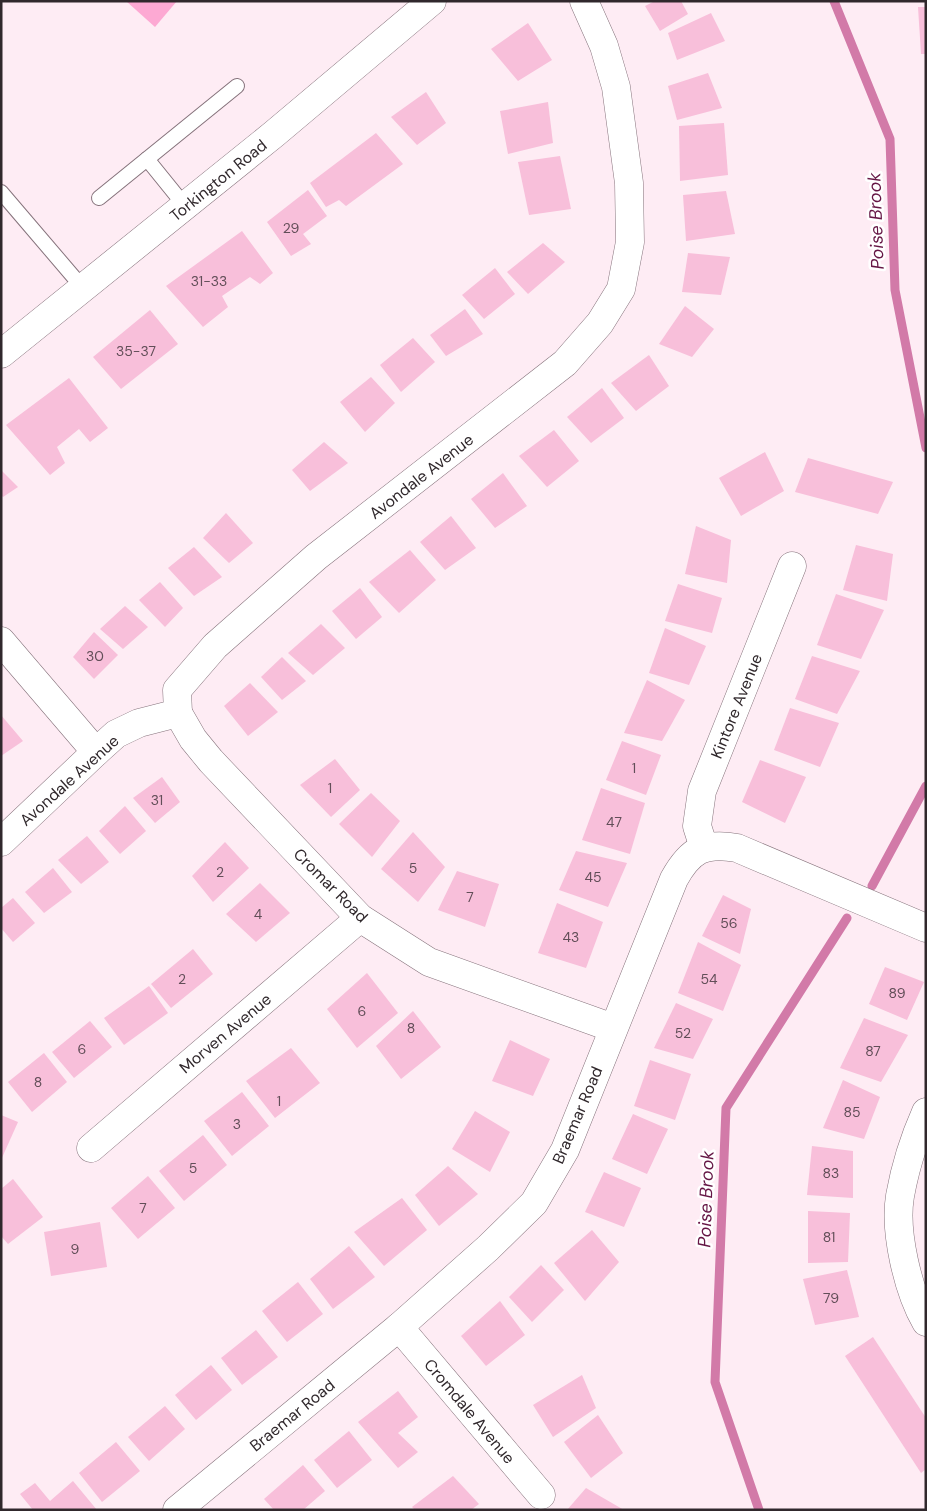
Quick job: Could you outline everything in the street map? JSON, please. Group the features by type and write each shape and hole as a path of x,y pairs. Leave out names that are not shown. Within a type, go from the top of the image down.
{"street":[{"name":"Torkington Road","path":"1,354 274,134 432,1"},
{"name":"Avondale Avenue","path":"1,842 116,734 139,723 178,713 177,690 215,646 316,557 565,363 600,324 621,290 630,242 629,182 616,87 604,46 584,1"},
{"name":"Kintore Avenue","path":"704,848 697,826 702,791 792,566"},
{"path":"1,641 96,752"},
{"name":"Cromar Road","path":"178,713 193,739 211,760 360,918 429,962 613,1028"},
{"path":"704,848 720,845 737,848 926,928"},
{"name":"Braemar Road","path":"177,1510 399,1327 488,1248 534,1203 565,1150 674,878 682,864 691,855 704,848"},
{"name":"Morven Avenue","path":"90,1148 360,918"},
{"path":"926,1112 915,1136 900,1198 900,1242 908,1279 926,1322"},
{"name":"Cromdale Avenue","path":"399,1327 541,1494"}],"lane":[{"path":"99,198 236,86"},
{"path":"147,160 185,206"},
{"path":"1,192 83,288"}],"shaded area":[{"path":"126,1 177,1 155,27"}],"building":[{"path":"655,1 681,1 688,14 660,31 645,6"},
{"path":"918,7 926,7 926,54 921,54"},
{"path":"711,13 725,41 677,60 668,33"},
{"path":"528,23 552,60 518,81 491,49"},
{"path":"708,73 722,108 677,120 668,86"},
{"path":"426,92 446,123 417,145 391,117"},
{"path":"548,102 553,143 508,154 500,111"},
{"path":"724,123 728,175 680,181 679,126"},
{"path":"376,133 403,164 346,206 339,200 326,207 310,183"},
{"path":"560,156 571,209 529,215 518,162"},
{"path":"308,190 327,216 303,234 311,244 291,256 267,222"},
{"path":"726,191 735,234 686,241 683,195"},
{"path":"242,231 273,273 260,284 250,277 222,296 228,307 203,327 166,286"},
{"path":"543,243 565,262 528,294 507,272"},
{"path":"688,253 730,257 721,295 682,292"},
{"path":"495,268 515,294 484,319 462,295"},
{"path":"685,306 714,329 692,357 659,344"},
{"path":"465,309 483,334 446,356 430,335"},
{"path":"150,310 178,344 121,389 93,357"},
{"path":"413,338 435,362 401,392 380,365"},
{"path":"649,355 669,386 636,411 611,383"},
{"path":"371,377 395,403 365,432 340,402"},
{"path":"69,378 108,428 90,442 79,429 57,447 65,463 50,475 6,425"},
{"path":"602,388 624,418 591,443 567,417"},
{"path":"554,430 579,461 547,487 519,456"},
{"path":"324,442 348,463 310,491 292,470"},
{"path":"765,452 784,491 741,516 719,478"},
{"path":"808,458 893,482 878,514 795,492"},
{"path":"1,470 18,487 3,497 1,495"},
{"path":"503,473 527,506 495,528 471,499"},
{"path":"226,513 253,543 229,563 203,538"},
{"path":"451,516 476,548 445,570 420,542"},
{"path":"696,526 731,540 727,583 685,574"},
{"path":"856,545 893,554 887,601 843,590"},
{"path":"194,547 222,577 194,596 168,568"},
{"path":"410,550 436,580 399,613 369,582"},
{"path":"160,582 183,608 165,627 139,600"},
{"path":"678,584 722,598 712,633 665,621"},
{"path":"360,588 382,617 356,639 332,611"},
{"path":"836,594 884,610 861,659 817,645"},
{"path":"125,606 148,627 123,649 100,629"},
{"path":"321,624 345,648 313,675 288,653"},
{"path":"665,628 706,646 689,685 649,673"},
{"path":"94,632 118,655 94,679 73,657"},
{"path":"812,656 860,671 837,714 795,699"},
{"path":"282,657 306,681 282,700 261,677"},
{"path":"647,680 685,700 662,741 624,733"},
{"path":"250,683 278,712 248,736 224,706"},
{"path":"790,708 839,723 820,767 774,750"},
{"path":"1,715 23,741 1,756"},
{"path":"622,741 661,755 646,795 606,780"},
{"path":"335,759 360,790 331,817 300,785"},
{"path":"760,760 806,777 785,823 742,802"},
{"path":"162,777 180,802 155,823 133,798"},
{"path":"601,788 645,803 630,854 582,840"},
{"path":"371,793 400,821 372,857 339,824"},
{"path":"125,806 146,831 120,854 99,831"},
{"path":"413,832 445,867 418,902 381,869"},
{"path":"87,836 109,862 81,884 58,860"},
{"path":"225,842 249,868 213,902 192,876"},
{"path":"576,851 627,863 608,907 559,890"},
{"path":"53,868 72,892 44,913 25,892"},
{"path":"457,871 499,884 485,927 438,910"},
{"path":"260,883 290,913 256,942 226,914"},
{"path":"723,895 751,909 740,954 702,936"},
{"path":"13,898 35,923 13,942 1,928 1,908"},
{"path":"557,903 603,922 586,968 538,953"},
{"path":"698,942 741,965 723,1011 678,993"},
{"path":"193,949 213,974 171,1008 151,984"},
{"path":"885,967 924,982 907,1020 869,1004"},
{"path":"367,973 398,1013 357,1048 327,1009"},
{"path":"149,986 168,1013 124,1045 104,1018"},
{"path":"676,1003 713,1019 693,1059 654,1048"},
{"path":"413,1011 441,1047 401,1079 376,1046"},
{"path":"864,1018 908,1035 881,1082 840,1068"},
{"path":"90,1021 112,1047 74,1078 52,1052"},
{"path":"510,1040 550,1059 533,1096 492,1081"},
{"path":"291,1048 320,1083 275,1118 246,1081"},
{"path":"44,1053 67,1082 32,1112 8,1082"},
{"path":"650,1060 691,1074 675,1120 634,1106"},
{"path":"843,1080 880,1097 864,1139 823,1128"},
{"path":"242,1092 269,1126 232,1156 204,1121"},
{"path":"475,1111 510,1132 490,1172 452,1149"},
{"path":"633,1114 668,1129 647,1174 612,1159"},
{"path":"1,1115 18,1122 1,1160"},
{"path":"203,1135 227,1165 184,1201 159,1171"},
{"path":"812,1146 853,1151 853,1198 807,1195"},
{"path":"448,1166 478,1194 439,1226 415,1195"},
{"path":"604,1172 641,1188 624,1227 585,1212"},
{"path":"148,1176 175,1208 138,1239 111,1208"},
{"path":"13,1179 43,1217 8,1244 1,1236 1,1189"},
{"path":"402,1198 427,1230 384,1266 354,1232"},
{"path":"808,1211 850,1213 848,1262 808,1263"},
{"path":"100,1222 107,1267 51,1276 44,1232"},
{"path":"592,1230 619,1262 585,1301 554,1263"},
{"path":"349,1246 375,1277 333,1309 310,1279"},
{"path":"541,1265 564,1290 532,1322 509,1297"},
{"path":"847,1270 859,1317 815,1325 803,1279"},
{"path":"298,1282 323,1314 287,1342 262,1311"},
{"path":"500,1301 525,1335 486,1366 461,1336"},
{"path":"256,1330 278,1357 242,1385 221,1358"},
{"path":"873,1337 926,1418 926,1469 921,1473 845,1356"},
{"path":"211,1365 232,1390 196,1420 175,1395"},
{"path":"582,1375 596,1408 553,1437 533,1405"},
{"path":"398,1391 418,1417 398,1433 418,1452 398,1468 358,1422"},
{"path":"165,1406 185,1429 149,1461 128,1437"},
{"path":"598,1415 623,1453 591,1478 564,1442"},
{"path":"349,1431 372,1460 337,1488 314,1460"},
{"path":"116,1442 140,1471 102,1502 79,1473"},
{"path":"303,1465 325,1491 303,1510 274,1510 264,1499"},
{"path":"453,1476 479,1504 471,1510 415,1510 412,1507"},
{"path":"73,1481 97,1510 33,1510 20,1494 35,1483 50,1501"},
{"path":"586,1488 624,1510 567,1510"}],"waterway":[{"name":"Poise Brook","path":"834,1 890,139 895,290 926,448"},
{"name":"Poise Brook","path":"872,886 926,786"},
{"name":"Poise Brook","path":"759,1510 715,1382 726,1108 847,918"}]}
